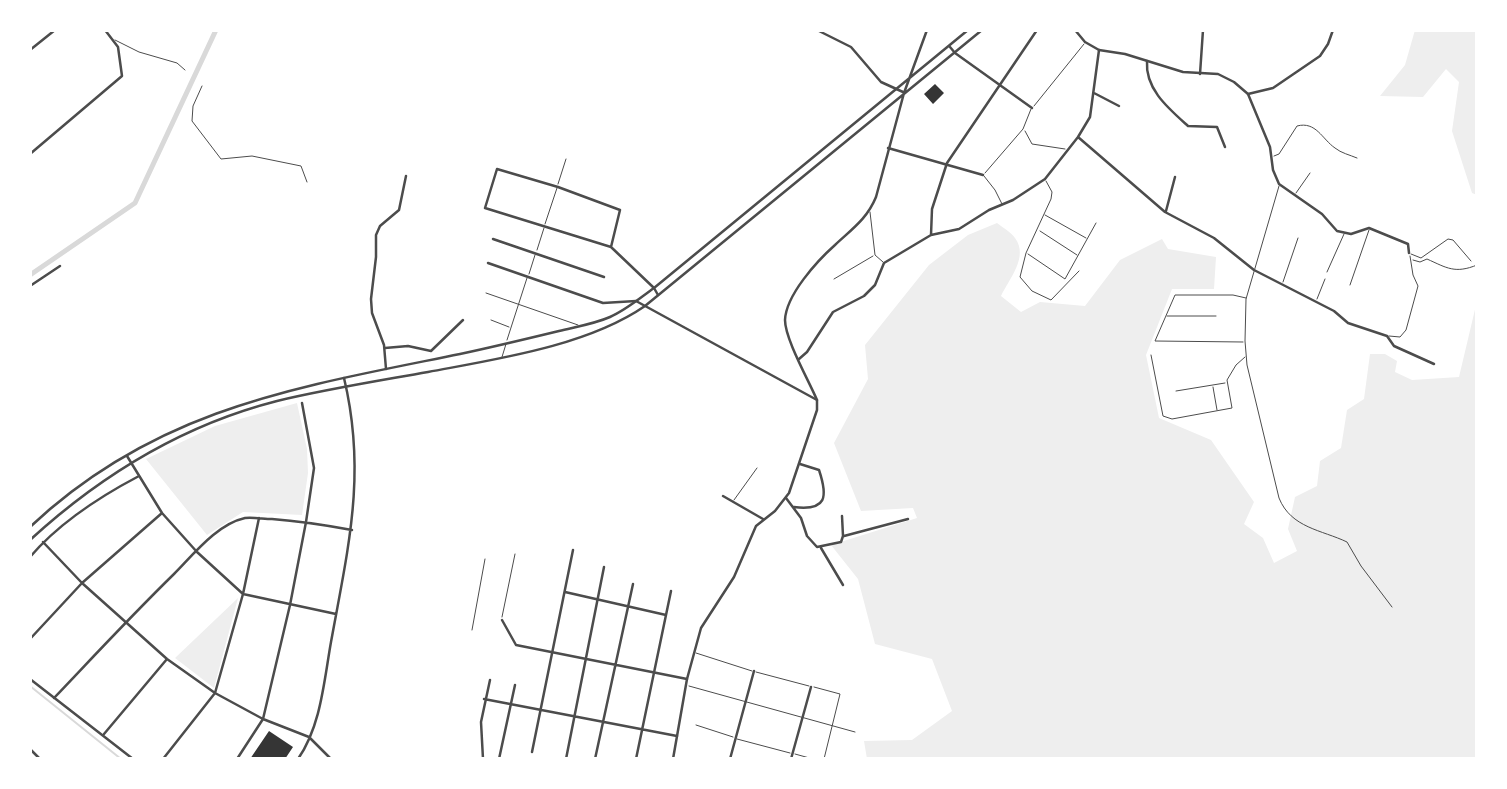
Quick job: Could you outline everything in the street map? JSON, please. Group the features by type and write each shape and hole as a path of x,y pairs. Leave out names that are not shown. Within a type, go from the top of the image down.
{"street":[{"path":"30,50 55,30"},
{"path":"30,154 119,81 122,72 118,47 105,30"},
{"path":"652,30 658,30"},
{"path":"817,30 851,47 881,82 904,93"},
{"path":"673,759 687,680 704,620 738,567 751,535 763,519 775,511 786,498 815,418 817,400 785,323 791,302 803,279 824,254 870,212 904,93 927,30"},
{"path":"30,527 84,481 126,455 169,432 220,410 275,394 506,344 609,317 654,288 968,30"},
{"path":"30,540 89,489 130,463 193,430 224,418 276,401 501,358 584,335 613,324 645,306 982,30"},
{"path":"931,235 932,209 947,163 1037,30"},
{"path":"1075,30 1085,42 1099,50 1125,54 1183,72 1227,77 1248,94 1272,156 1273,170 1279,184 1322,214 1331,227 1344,234 1370,228 1408,244 1409,253"},
{"path":"1200,74 1203,30"},
{"path":"1248,94 1273,88 1320,56 1333,30"},
{"path":"950,47 955,54 1032,108"},
{"path":"799,359 807,352 833,312 864,296 875,285 884,263 931,235 951,232 1013,200 1045,179 1079,137 1090,117 1099,50"},
{"path":"1147,61 1147,77 1155,92 1188,126 1217,127 1225,147"},
{"path":"1094,93 1119,106"},
{"path":"1079,137 1166,212 1214,238 1254,270 1334,310 1348,324 1387,336 1394,346 1434,364"},
{"path":"888,148 983,175"},
{"path":"611,247 620,210 558,187 497,169 485,208 611,247 658,295"},
{"path":"386,369 384,348 370,299 376,257 376,233 380,226 399,210 406,176"},
{"path":"1166,212 1175,177"},
{"path":"493,239 604,277"},
{"path":"488,263 603,303 636,301 817,400"},
{"path":"30,286 60,266"},
{"path":"384,348 408,346 431,351 463,320"},
{"path":"298,759 318,713 352,530 355,448 344,378"},
{"path":"237,759 264,719 306,522 314,468 302,403"},
{"path":"126,455 162,513 197,552 243,594 336,614"},
{"path":"794,507 817,506 825,497 819,470 800,464"},
{"path":"30,557 43,542 106,494 139,476"},
{"path":"723,496 763,519"},
{"path":"786,498 801,518 807,536 821,548 844,585"},
{"path":"30,639 82,583 162,513"},
{"path":"821,548 841,542 842,516"},
{"path":"54,698 125,622 197,552 232,524 243,519 259,519 306,522 352,530"},
{"path":"163,759 215,693 243,594 259,519"},
{"path":"843,536 908,519"},
{"path":"43,542 82,583 167,659 215,693 264,719 309,737 331,759"},
{"path":"532,752 573,550"},
{"path":"566,759 604,567"},
{"path":"595,759 633,584"},
{"path":"636,759 671,591"},
{"path":"565,592 666,615"},
{"path":"502,620 516,645 687,680"},
{"path":"103,734 167,659"},
{"path":"730,759 754,671"},
{"path":"30,679 133,759"},
{"path":"483,759 481,722 490,680"},
{"path":"499,759 515,685"},
{"path":"791,759 811,687"},
{"path":"484,699 677,737"},
{"path":"30,749 40,759"}],"lane":[{"path":"113,40 139,52 177,63 185,70"},
{"path":"1002,204 983,175 1023,129 1032,108 1085,42"},
{"path":"202,86 193,106 192,121 221,159 252,156 283,161 301,166 307,182"},
{"path":"1272,156 1279,154 1297,126 1304,124 1316,129 1337,150 1357,158"},
{"path":"1023,129 1032,144 1068,149"},
{"path":"501,358 566,159"},
{"path":"1295,195 1310,173"},
{"path":"1045,179 1052,192 1045,215 1026,253 1020,277 1032,291 1051,300 1079,271"},
{"path":"1279,184 1246,299 1245,341 1246,356 1281,505 1300,524 1312,531 1348,542 1361,566 1392,607"},
{"path":"870,212 874,255 884,263"},
{"path":"1045,215 1088,239"},
{"path":"1026,253 1065,279 1096,223"},
{"path":"1349,285 1370,228"},
{"path":"1038,230 1079,256"},
{"path":"1327,272 1344,234"},
{"path":"1282,285 1298,238"},
{"path":"1409,253 1421,258 1448,239 1453,240 1471,261"},
{"path":"1387,336 1400,337 1406,330 1419,286 1409,253"},
{"path":"834,279 874,255"},
{"path":"1410,260 1420,262 1427,259 1449,269 1463,271 1477,265"},
{"path":"1316,302 1325,279"},
{"path":"486,293 581,326"},
{"path":"1245,341 1156,341 1172,298 1179,294 1233,295 1246,299"},
{"path":"1165,316 1216,316"},
{"path":"491,320 511,328"},
{"path":"1151,355 1164,416 1172,419 1232,408 1227,383 1236,365 1246,356"},
{"path":"1177,391 1227,383"},
{"path":"1212,385 1217,411"},
{"path":"732,501 757,468"},
{"path":"502,620 515,554"},
{"path":"472,630 485,559"},
{"path":"694,652 840,694 824,759"},
{"path":"686,685 855,732"},
{"path":"696,725 813,759"}],"shaded area":[{"path":"1415,30 1477,30 1477,195 1472,193 1452,131 1459,82 1446,69 1423,97 1380,96 1405,65"},
{"path":"997,223 1013,236 1019,245 1019,260 1001,296 1021,312 1040,302 1085,306 1120,260 1162,239 1168,249 1216,257 1214,289 1172,289 1146,355 1159,418 1211,440 1254,502 1244,524 1263,538 1274,563 1297,551 1288,529 1295,497 1317,486 1320,461 1341,448 1347,410 1364,399 1370,354 1385,354 1397,361 1395,372 1412,380 1459,377 1477,301 1477,759 867,759 864,741 912,740 952,711 932,659 875,644 858,579 831,545 917,518 913,508 861,511 834,443 868,379 865,345 929,265 968,235"},
{"path":"297,403 307,449 308,473 302,515 243,512 207,535 146,459 215,426"},
{"path":"238,598 214,688 175,658"}],"building":[{"path":"935,84 944,93 933,104 924,94"},
{"path":"269,731 293,747 285,759 250,759"}],"waterway":[{"path":"30,275 135,203 216,30"},
{"path":"30,686 121,759"}]}
